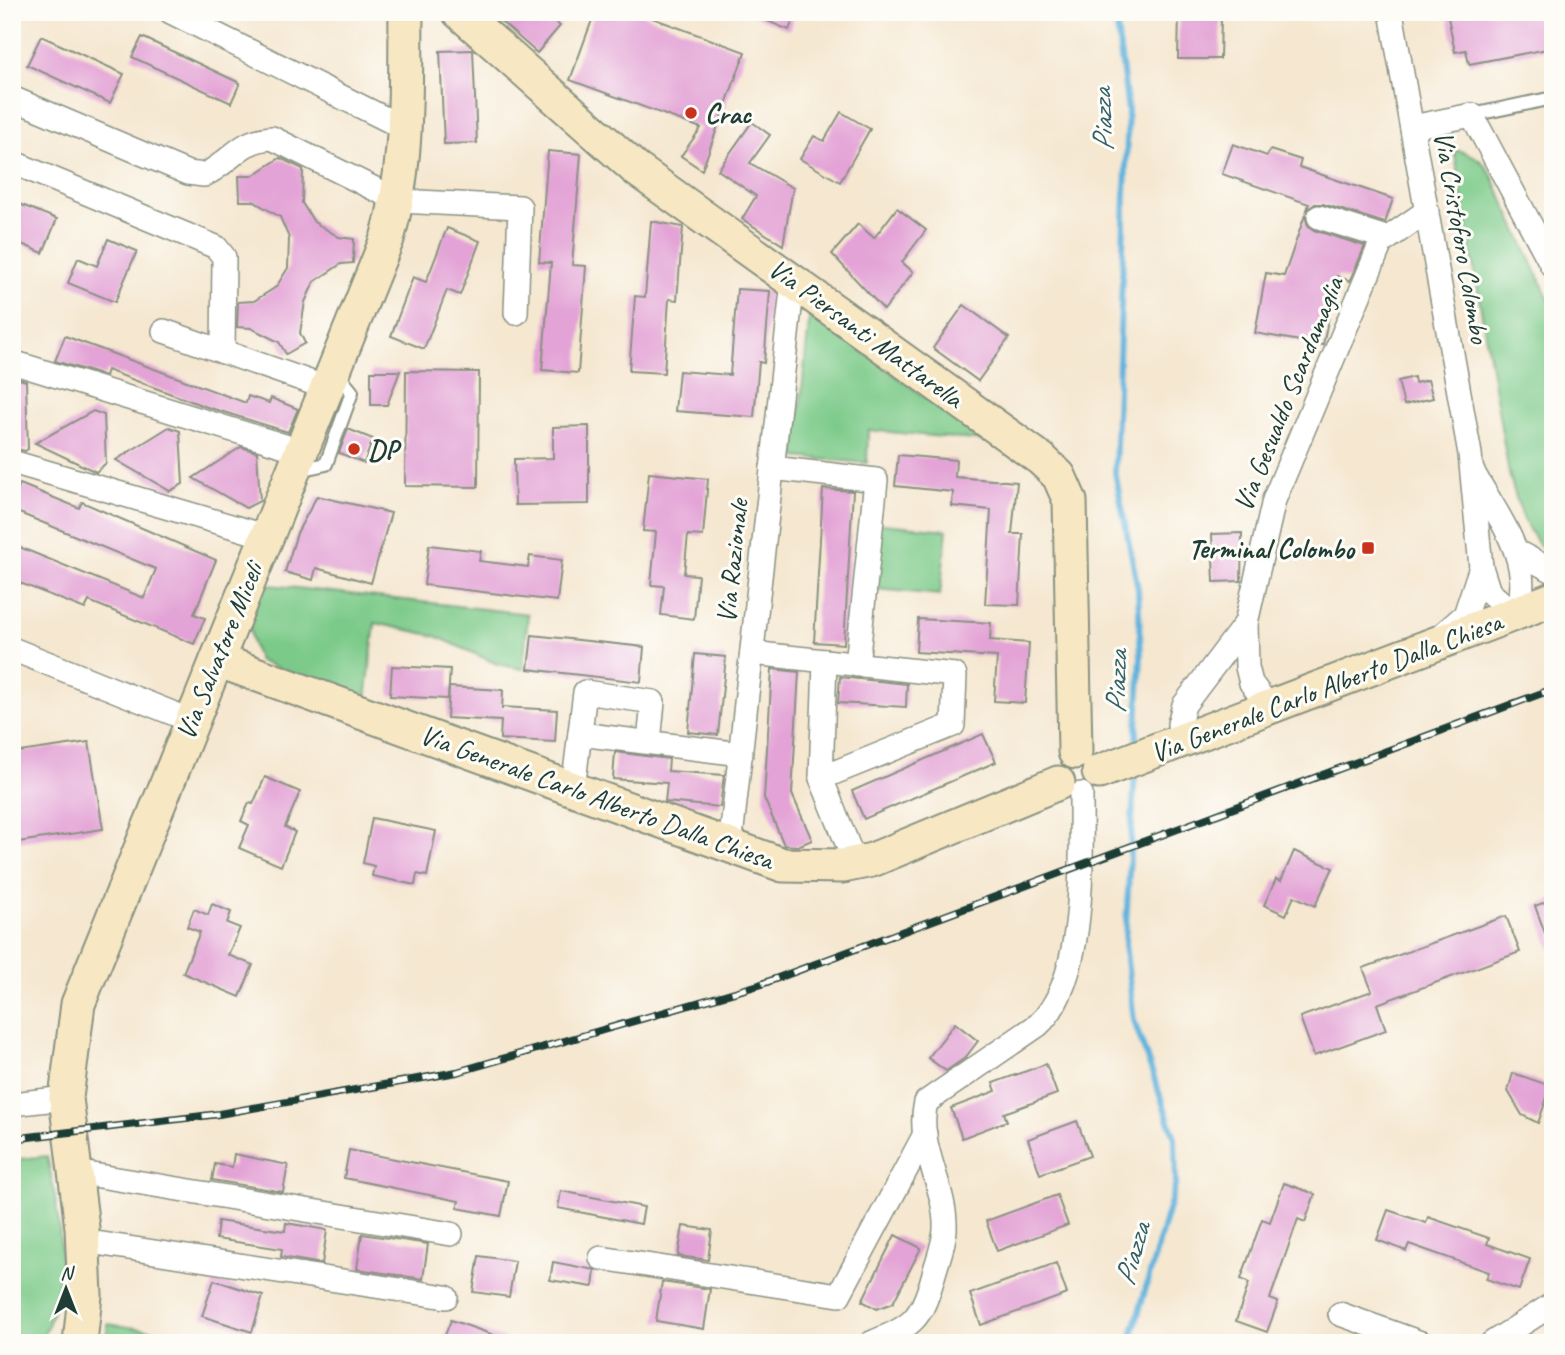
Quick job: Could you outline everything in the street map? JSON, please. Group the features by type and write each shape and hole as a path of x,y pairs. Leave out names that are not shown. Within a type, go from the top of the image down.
{"street":[{"path":"171,12 404,128"},
{"name":"Via Salvatore Miceli","path":"80,1343 85,1295 83,1241 65,1098 78,1004 387,239 399,201 404,128 406,12"},
{"name":"Via Piersanti Mattarella","path":"459,12 636,169 1041,459 1059,476 1070,501 1086,773"},
{"name":"Via Cristoforo Colombo","path":"1391,12 1473,472 1481,567 1489,592 1516,615 1523,598 1524,580 1517,552 1473,472"},
{"path":"12,98 188,173 204,175 254,139 272,138 399,201 520,207 516,313"},
{"path":"1412,127 1472,115 1553,267"},
{"path":"12,162 216,247 224,257 223,352"},
{"path":"1318,216 1386,238 1427,211"},
{"name":"Via Gesualdo Scardamaglia","path":"1270,708 1251,683 1247,667 1246,623 1274,500 1386,238"},
{"name":"Via Razionale","path":"730,847 793,281"},
{"path":"164,331 223,352 330,379"},
{"path":"12,362 296,461"},
{"path":"12,462 265,536"},
{"path":"772,468 876,480 857,664"},
{"path":"1517,552 1553,571"},
{"name":"Via Cristoforo Colombo","path":"1422,651 1465,615 1481,567"},
{"name":"Via Generale Carlo Alberto Dalla Chiesa","path":"217,660 783,865 855,863 872,860 1086,773 1169,746 1553,599"},
{"name":"Via Gesualdo Scardamaglia","path":"1169,746 1180,724 1184,705 1246,623"},
{"path":"12,649 192,721"},
{"path":"752,653 955,675 953,725 821,778"},
{"path":"825,661 821,778 855,863"},
{"path":"573,789 585,692 653,702 649,742"},
{"path":"580,734 741,754"},
{"path":"871,1343 902,1330 919,1316 927,1300 943,1240 943,1210 925,1134 926,1102 1038,1025 1052,1013 1059,1000 1079,911 1086,773"},
{"path":"12,1104 65,1098"},
{"path":"601,1258 839,1295 925,1134"},
{"path":"75,1172 451,1234"},
{"path":"83,1241 446,1297"},
{"path":"55,1343 85,1295"},
{"path":"1492,1343 1553,1304"},
{"path":"1339,1314 1421,1343"}],"lane":[{"path":"1472,115 1553,98"}],"green space":[{"path":"1454,150 1476,157 1491,174 1553,308 1553,557 1536,541 1530,531 1509,474"},
{"path":"810,313 984,441 868,430 867,463 795,457"},
{"path":"872,523 947,530 940,595 865,588"},
{"path":"261,584 528,614 523,669 497,664 436,636 375,623 366,700 259,661 250,631"},
{"path":"47,1156 61,1251 56,1298 50,1321 39,1343 12,1343 12,1160"},
{"path":"108,1324 238,1343 105,1343"}],"building":[{"path":"490,12 545,12 560,26 537,53"},
{"path":"595,12 636,12 745,52 702,170 681,156 701,128 570,80"},
{"path":"745,12 796,12 789,30"},
{"path":"1179,12 1211,12 1210,17 1221,17 1220,59 1178,59"},
{"path":"1447,12 1553,12 1553,48 1469,64 1466,50 1455,52"},
{"path":"41,36 124,74 110,103 27,65"},
{"path":"142,37 240,83 231,103 132,57"},
{"path":"473,50 477,143 444,144 440,51"},
{"path":"841,112 870,129 840,182 800,159 814,136 824,141"},
{"path":"752,122 770,135 750,163 793,188 783,245 742,219 756,196 718,170"},
{"path":"1233,144 1267,156 1270,150 1301,160 1299,167 1393,199 1385,223 1323,204 1315,204 1307,210 1309,204 1222,174"},
{"path":"548,151 581,154 572,265 586,266 578,373 542,370 551,263 539,262"},
{"path":"280,158 303,169 302,203 314,222 339,237 354,239 353,263 341,264 314,282 305,302 300,333 305,343 286,354 279,342 251,328 237,327 238,302 254,301 276,287 288,268 289,238 280,217 253,201 240,201 239,176 252,176"},
{"path":"12,201 57,219 43,253 12,240"},
{"path":"897,208 926,230 902,262 913,272 884,310 832,254 858,224 874,238"},
{"path":"1305,215 1308,226 1314,230 1365,246 1350,281 1337,276 1323,345 1255,333 1266,273 1284,276"},
{"path":"651,221 683,227 677,300 669,299 664,373 629,371 635,296 645,297"},
{"path":"447,228 480,241 460,295 447,290 424,349 391,336 413,277 426,282"},
{"path":"108,239 137,251 115,302 68,283 78,258 97,266"},
{"path":"737,289 770,291 764,363 759,362 754,417 675,411 679,371 730,375"},
{"path":"964,305 1009,338 978,381 933,348"},
{"path":"65,336 246,403 248,396 269,403 271,398 298,409 288,432 204,406 107,370 105,376 55,361"},
{"path":"371,371 400,371 387,405 371,405"},
{"path":"406,371 479,372 478,487 405,486"},
{"path":"12,377 26,381 28,449 25,451 12,448"},
{"path":"1414,377 1415,383 1428,380 1433,398 1404,405 1398,381"},
{"path":"93,411 104,415 106,463 96,472 35,443"},
{"path":"589,426 589,504 515,505 514,459 553,458 553,427"},
{"path":"169,427 180,431 183,484 170,491 116,460"},
{"path":"348,429 373,439 364,463 339,453"},
{"path":"241,447 257,452 260,501 246,508 193,478"},
{"path":"898,455 956,460 955,477 1017,482 1012,534 1023,534 1019,605 985,604 991,510 952,506 953,492 895,486"},
{"path":"649,473 708,479 703,536 688,535 684,574 698,575 694,619 661,615 664,586 651,585 656,532 643,531"},
{"path":"20,484 79,508 82,502 216,560 194,614 205,618 194,644 89,601 85,609 15,581 17,575 12,573 12,544 144,598 156,569 12,510 12,488 17,490"},
{"path":"823,489 853,491 844,644 814,642"},
{"path":"317,496 391,513 371,583 316,568 313,580 285,572 297,533"},
{"path":"1242,533 1241,581 1214,582 1212,534"},
{"path":"429,545 481,551 479,561 528,567 530,556 562,560 557,601 424,585"},
{"path":"918,619 991,623 990,640 1029,643 1025,703 994,701 997,657 916,652"},
{"path":"532,635 644,647 641,682 528,669"},
{"path":"695,654 726,657 718,735 688,732"},
{"path":"392,666 450,669 448,699 390,696"},
{"path":"772,669 799,672 792,794 812,840 798,846 784,845 764,798"},
{"path":"840,677 907,684 906,707 838,703"},
{"path":"449,687 503,690 502,707 557,710 555,742 500,739 501,721 447,718"},
{"path":"983,734 996,762 864,819 852,791"},
{"path":"89,742 103,829 12,843 12,753"},
{"path":"615,752 669,759 668,771 724,775 720,807 665,802 667,783 613,779"},
{"path":"265,777 300,792 285,827 295,832 281,866 239,848 249,825 241,821 249,803 253,804"},
{"path":"372,818 436,831 427,876 417,874 415,885 372,876 374,866 363,863"},
{"path":"1294,851 1333,868 1315,906 1294,896 1286,915 1264,905 1276,879 1281,881"},
{"path":"1553,899 1553,949 1551,949 1535,906"},
{"path":"212,904 231,912 227,923 240,928 228,955 253,965 240,997 183,973 200,932 187,927 194,909 208,915"},
{"path":"1506,916 1520,952 1377,1004 1386,1030 1314,1056 1300,1017 1372,991 1363,968"},
{"path":"955,1023 978,1041 965,1058 946,1071 928,1058"},
{"path":"1046,1064 1057,1094 1004,1113 1007,1121 962,1138 951,1108 996,1091 993,1083"},
{"path":"1513,1073 1551,1086 1538,1123 1522,1115 1508,1091"},
{"path":"1077,1121 1090,1156 1040,1174 1028,1139"},
{"path":"349,1150 508,1181 501,1216 457,1208 459,1201 344,1178"},
{"path":"234,1154 288,1165 283,1192 212,1180 215,1164 232,1167"},
{"path":"1284,1183 1315,1194 1305,1222 1298,1219 1270,1299 1278,1302 1267,1332 1236,1321 1249,1283 1241,1279 1262,1219 1270,1222"},
{"path":"561,1191 644,1207 641,1224 558,1208"},
{"path":"1057,1195 1068,1225 997,1251 986,1221"},
{"path":"1388,1210 1426,1223 1428,1217 1489,1238 1487,1244 1530,1259 1519,1290 1486,1279 1489,1272 1409,1244 1406,1251 1377,1240"},
{"path":"218,1221 285,1231 286,1223 327,1230 322,1264 281,1257 282,1249 216,1239"},
{"path":"683,1226 712,1230 708,1260 678,1256"},
{"path":"362,1234 428,1244 423,1279 357,1269"},
{"path":"895,1235 921,1248 893,1303 877,1309 862,1301"},
{"path":"479,1256 515,1261 509,1297 473,1292"},
{"path":"553,1262 595,1270 593,1287 550,1280"},
{"path":"1056,1263 1067,1294 981,1325 970,1294"},
{"path":"214,1280 263,1296 252,1332 202,1316"},
{"path":"662,1282 710,1289 704,1329 656,1321"},
{"path":"451,1320 508,1340 508,1343 442,1343"}],"waterway":[{"name":"Piazza","path":"1115,12 1128,111 1115,472 1138,589 1141,656 1136,745"},
{"name":"Piazza","path":"1130,1343 1176,1183 1175,1138 1134,1021 1125,943 1135,770"}],"railway":[{"path":"12,1139 219,1114 457,1072 759,985 1553,689"}],"place":[{"name":"Crac","path":"691,113"},
{"name":"DP","path":"354,449"},
{"name":"Terminal Colombo","path":"1368,548"}]}
